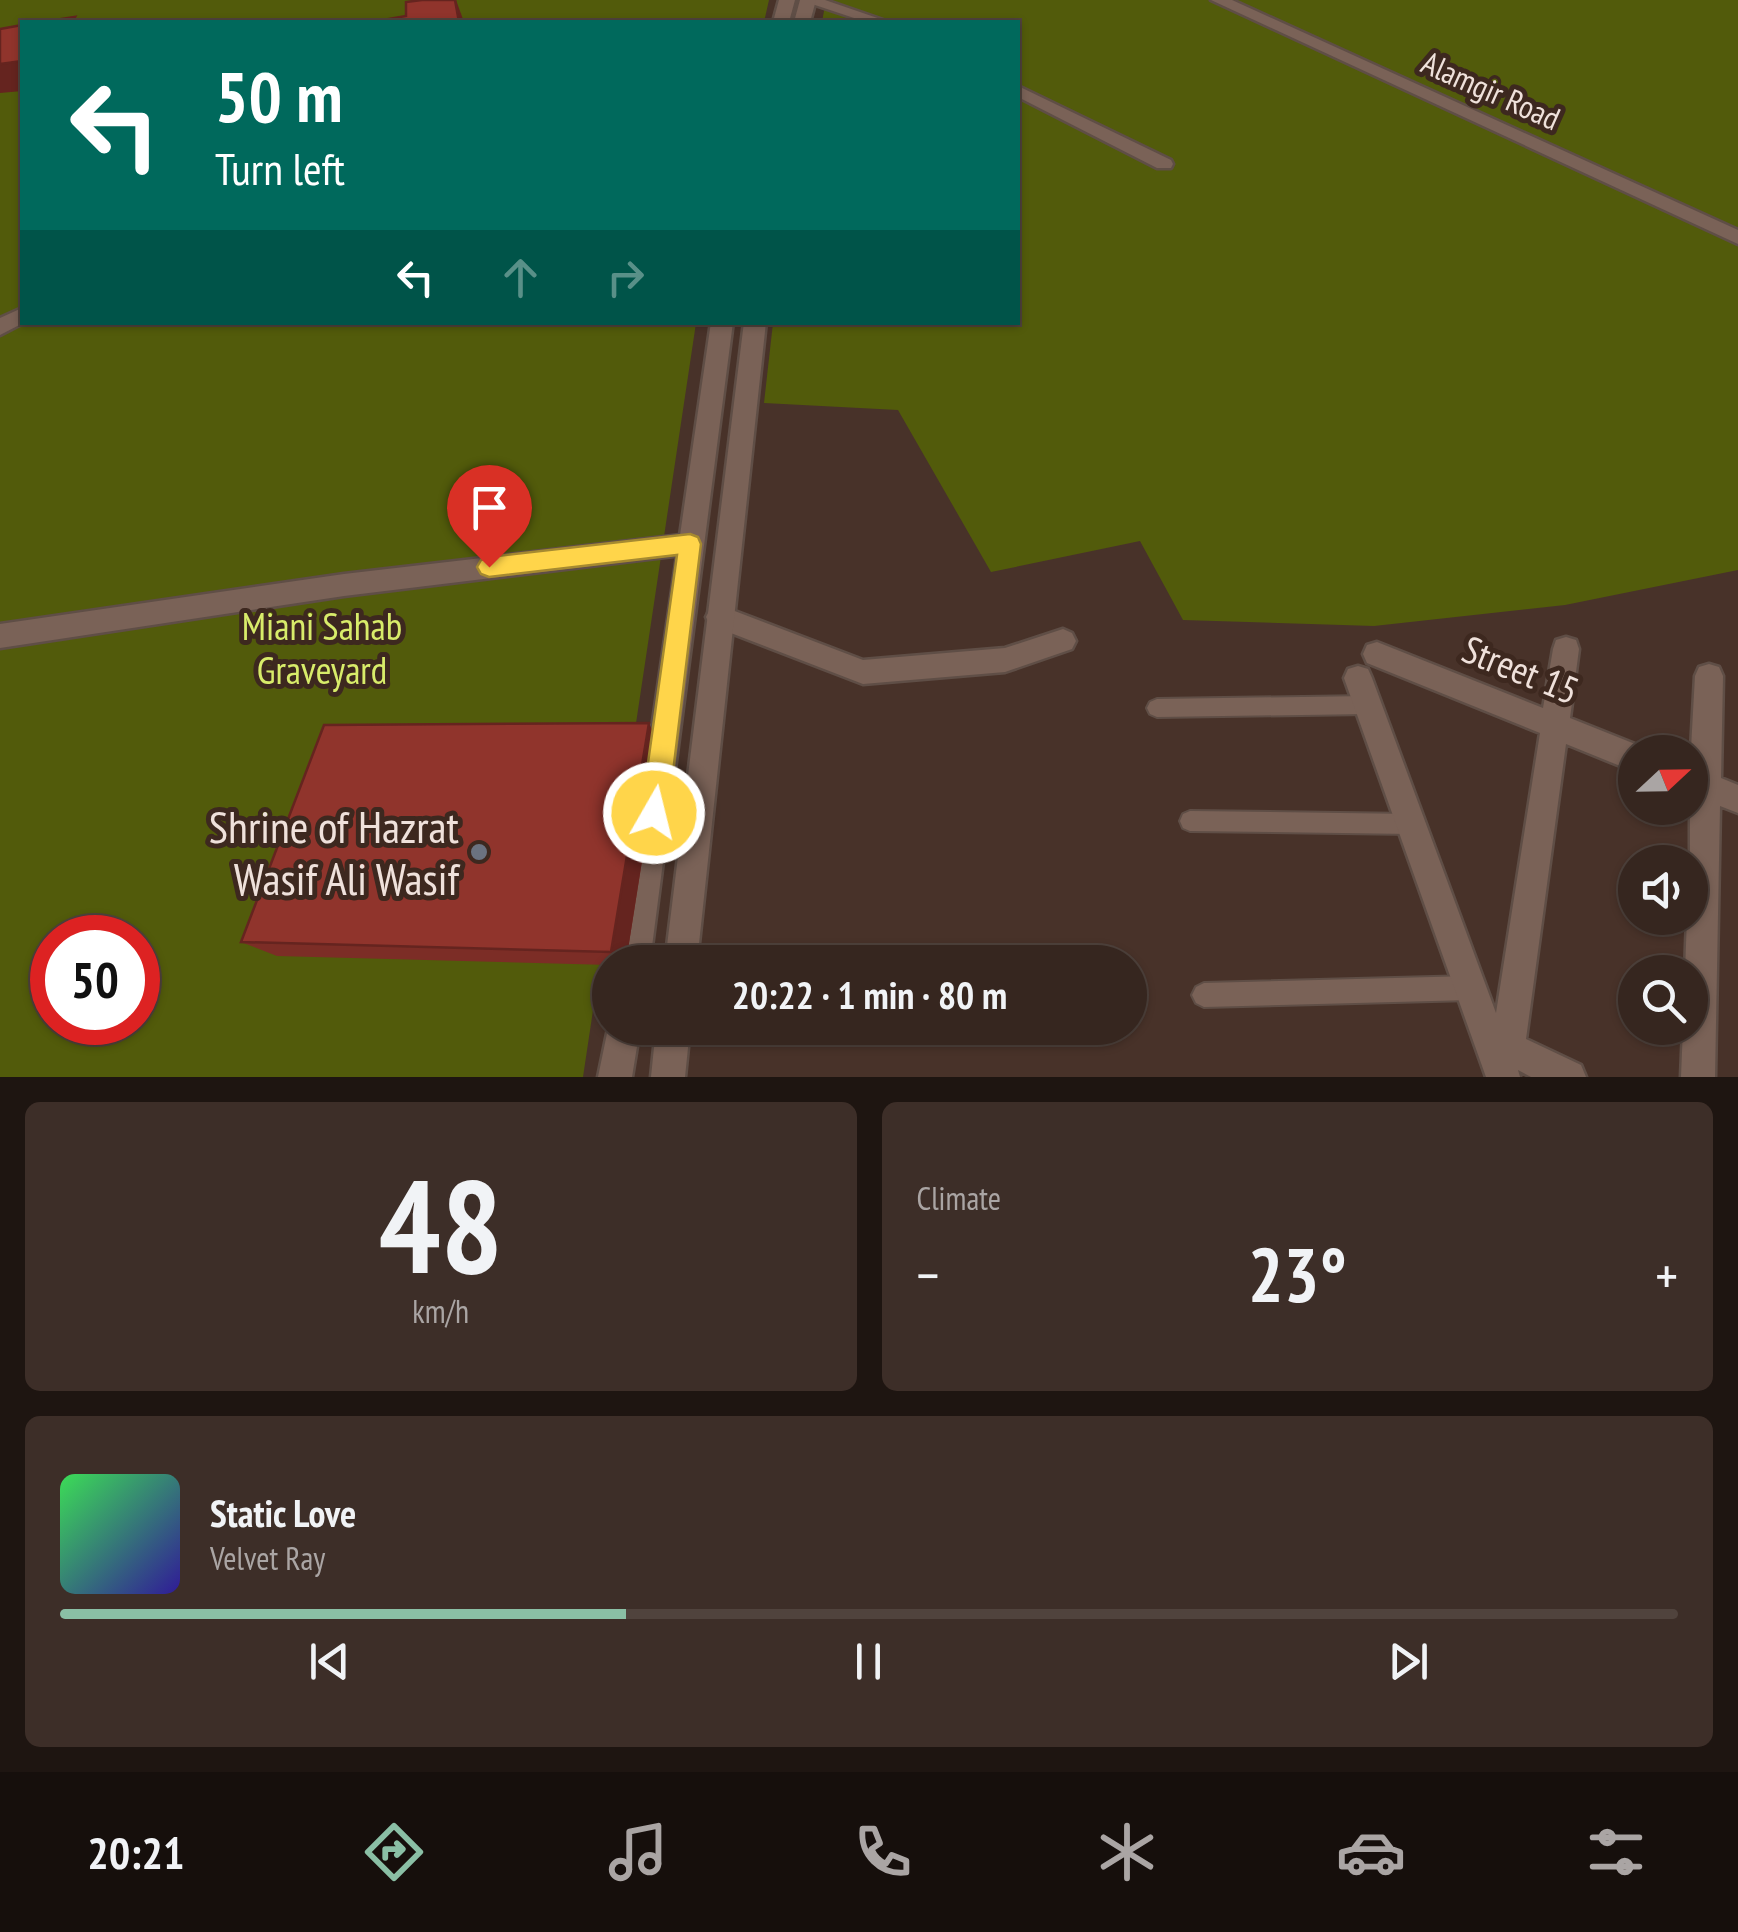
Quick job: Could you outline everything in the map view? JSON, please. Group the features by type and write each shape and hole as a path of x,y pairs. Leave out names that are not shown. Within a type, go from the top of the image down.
{"street":[{"path":"808,0 874,20"},
{"name":"Alamgir Road","path":"1219,0 1738,238"},
{"path":"1020,92 1164,164"},
{"path":"636,945 722,325"},
{"path":"682,945 755,325"},
{"path":"0,636 344,585 690,544"},
{"path":"719,617 864,672 1005,660 1063,642"},
{"path":"1502,1060 1566,649"},
{"path":"1703,735 1709,676"},
{"path":"1368,679 1412,824 1471,988 1502,1060"},
{"name":"Street 15","path":"1368,679 1554,726 1618,751"},
{"path":"1708,787 1738,799"},
{"path":"1698,825 1698,1077"},
{"path":"615,1077 620,1045"},
{"path":"668,1077 671,1045"},
{"path":"1502,1060 1569,1077"}],"lane":[{"path":"1157,708 1368,679"},
{"path":"1190,821 1412,824"},
{"path":"1204,995 1471,988"}],"green space":[{"name":"Miani Sahab Graveyard","path":"0,0 769,0 764,20 20,20 20,325 696,325 603,945 592,945 592,1017 583,1077 0,1077"},
{"path":"826,0 1738,0 1738,570 1565,605 1374,626 1183,620 1140,541 991,572 898,410 764,403 773,325 1020,325 1020,20 822,20"}],"building":[{"path":"455,0 459,20 383,20 406,16 406,2"},
{"path":"20,25 20,61 0,64 0,29"},
{"name":"Shrine of Hazrat Wasif Ali Wasif","path":"649,723 612,945 592,945 592,951 241,942 324,725"}],"place":[{"name":"Shrine of Hazrat Wasif Ali Wasif","path":"479,852"}],"route":[{"path":"489,567 690,544 654,813"}]}
